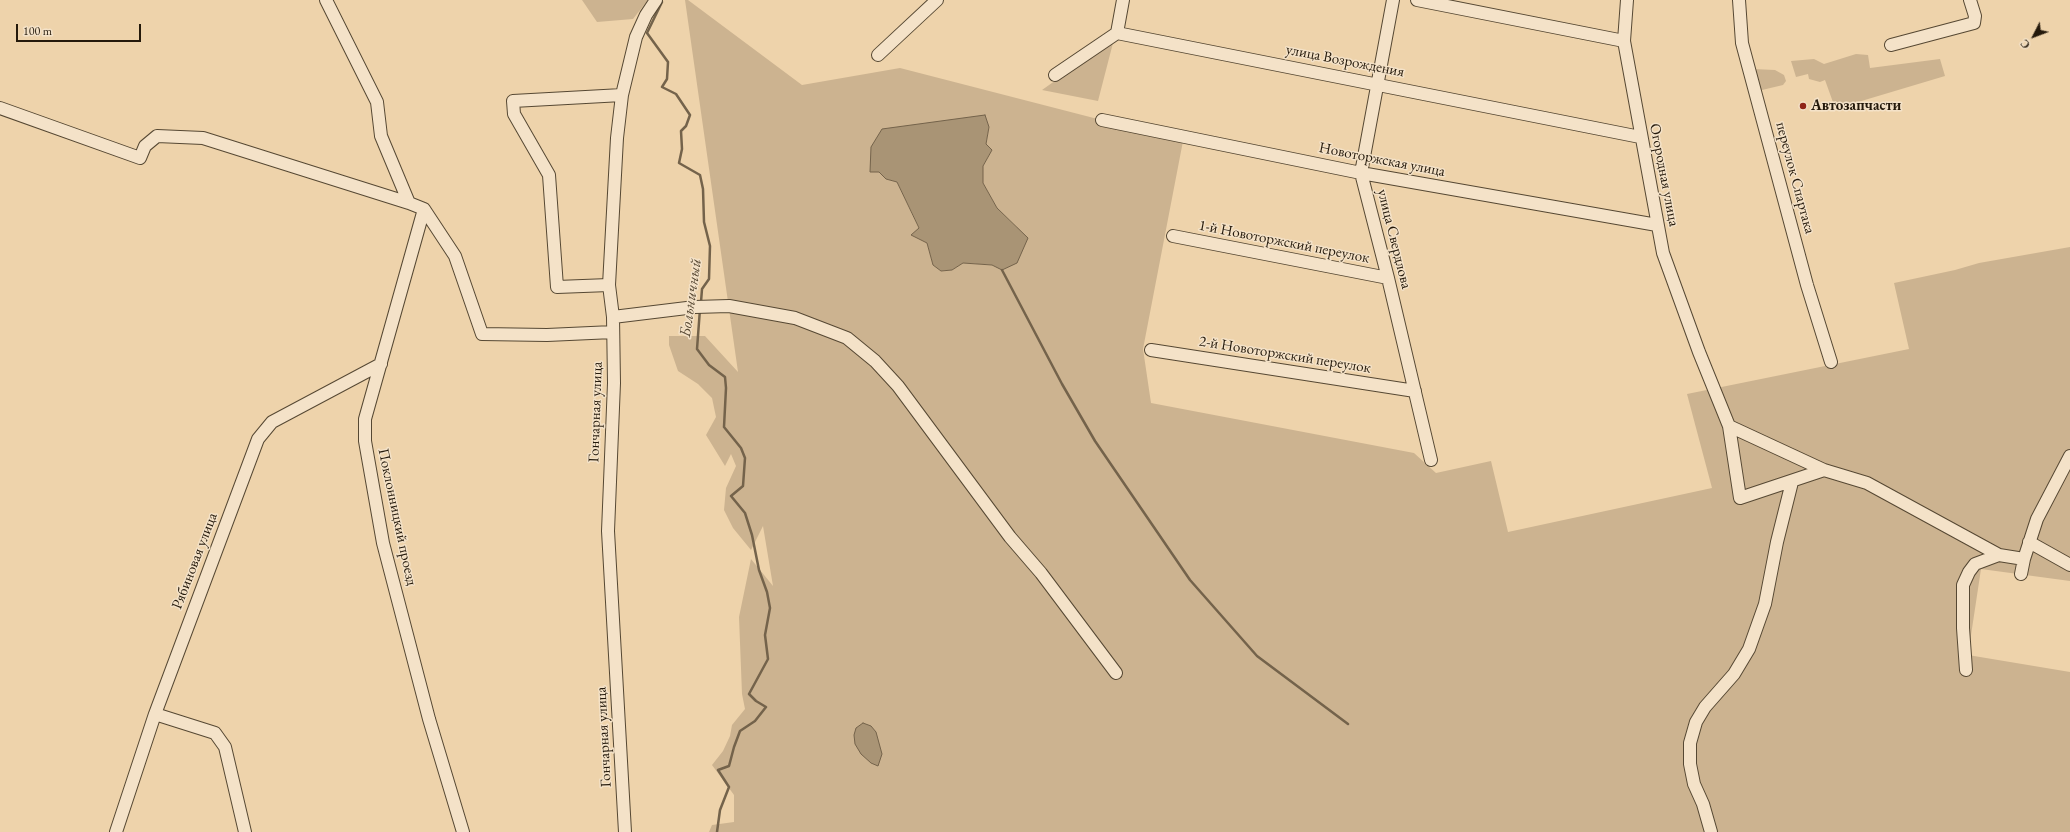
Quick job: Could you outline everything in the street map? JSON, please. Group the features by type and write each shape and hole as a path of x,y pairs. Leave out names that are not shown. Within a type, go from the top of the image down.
{"street":[{"path":"326,0 377,102 381,136 409,203"},
{"path":"878,55 937,0"},
{"path":"1055,74 1117,33 1123,0"},
{"name":"улица Свердлова","path":"1393,0 1361,173 1388,278 1431,460"},
{"path":"1417,0 1624,41"},
{"name":"Огородная улица","path":"1627,0 1624,41 1640,137 1663,253 1699,352 1729,426 1740,498 1792,482"},
{"name":"переулок Спартака","path":"1739,0 1742,43 1807,285 1831,362"},
{"path":"1891,45 1974,22 1975,16 1970,0"},
{"name":"Гончарная улица","path":"625,832 608,531 614,383 613,317 609,285 617,138 622,95 636,37 646,15 656,1"},
{"name":"улица Возрождения","path":"1117,33 1378,84 1561,123 1640,137"},
{"path":"609,285 557,287 548,175 514,114 513,101 622,95"},
{"path":"0,108 140,158 145,146 157,136 203,138 409,203 424,209 455,256 482,334 547,335 613,332"},
{"name":"Новоторжская улица","path":"1102,120 1361,173 1657,225"},
{"name":"Поклонницкий проезд","path":"424,209 365,419 365,441 383,543 429,719 463,832"},
{"name":"1-й Новоторжский переулок","path":"1173,236 1388,278"},
{"path":"613,317 700,307 729,306 795,318 847,338 875,361 898,386 1010,538 1041,573 1116,673"},
{"name":"2-й Новоторжский переулок","path":"1151,350 1415,391"},
{"name":"Рябиновая улица","path":"116,832 155,714 258,439 272,422 380,364"},
{"path":"1729,426 1824,470 1867,483 1999,556 2024,559"},
{"path":"2022,574 2024,559 2037,519 2070,456"},
{"path":"1711,832 1703,804 1694,784 1690,764 1690,743 1696,722 1705,707 1734,674 1749,649 1766,604 1777,542 1792,482 1824,470"},
{"path":"2029,542 2070,565"},
{"path":"1966,670 1963,628 1963,585 1969,572 1976,564 1999,556"},
{"path":"155,714 215,733 225,747 245,832"}],"shaded area":[{"path":"582,0 648,0 633,19 597,22"},
{"path":"685,0 688,0 802,85 900,68 1183,141 1143,349 1151,403 1414,453 1436,473 1491,461 1508,532 1712,488 1687,394 1909,349 1894,283 1955,270 1979,263 2070,247 2070,581 1981,569 1968,655 2070,672 2070,832 709,832 712,825 734,822 734,795 712,765 723,751 730,736 732,725 745,709 742,694 739,617 751,559 773,586 763,526 751,550 733,528 724,510 726,488 736,466 731,454 725,466 706,435 716,417 712,398 698,384 678,371 669,345 669,336 705,336 738,372","holes":["989,127 986,144 992,150 983,166 983,183 997,208 1017,227 1002,269 992,265 963,263 952,270 941,271 933,265 927,243 911,235 919,229 897,182 886,179 879,172 870,172"]},
{"path":"1114,39 1098,101 1042,90"},
{"path":"1856,54 1868,55 1870,68 1940,59 1945,76 1838,108 1837,104 1834,105 1825,80 1820,82 1809,79 1808,74 1796,77 1791,61 1814,59 1824,64"},
{"path":"1753,69 1775,70 1784,75 1786,81 1783,85 1762,90 1758,85"},
{"path":"985,115 989,127 986,144 992,150 983,166 983,183 997,208 1028,238 1017,263 1002,270 992,265 963,263 952,270 941,271 933,265 927,243 911,235 919,228 897,182 886,179 879,172 870,172 871,147 882,129"},
{"path":"863,723 871,726 876,732 882,754 878,766 871,763 861,754 855,744 854,735 856,728"}],"waterway":[{"name":"Больничный","path":"661,0 662,2 647,33 668,62 667,79 662,87 676,94 690,115 686,126 681,131 682,149 679,163 700,175 703,189 704,222 710,246 709,279 702,289 701,302"},
{"path":"1002,270 1062,384 1095,441 1190,580 1257,656 1348,724"},
{"name":"Больничный","path":"700,309 697,349 709,365 725,377 726,388 724,427 741,448 745,458 743,486 731,496 745,513 770,608 765,635 768,659 749,694 756,701 766,707 755,721 740,731 729,766 718,770 729,787 720,810 717,832"}],"place":[{"name":"Автозапчасти","path":"1803,106"}]}
